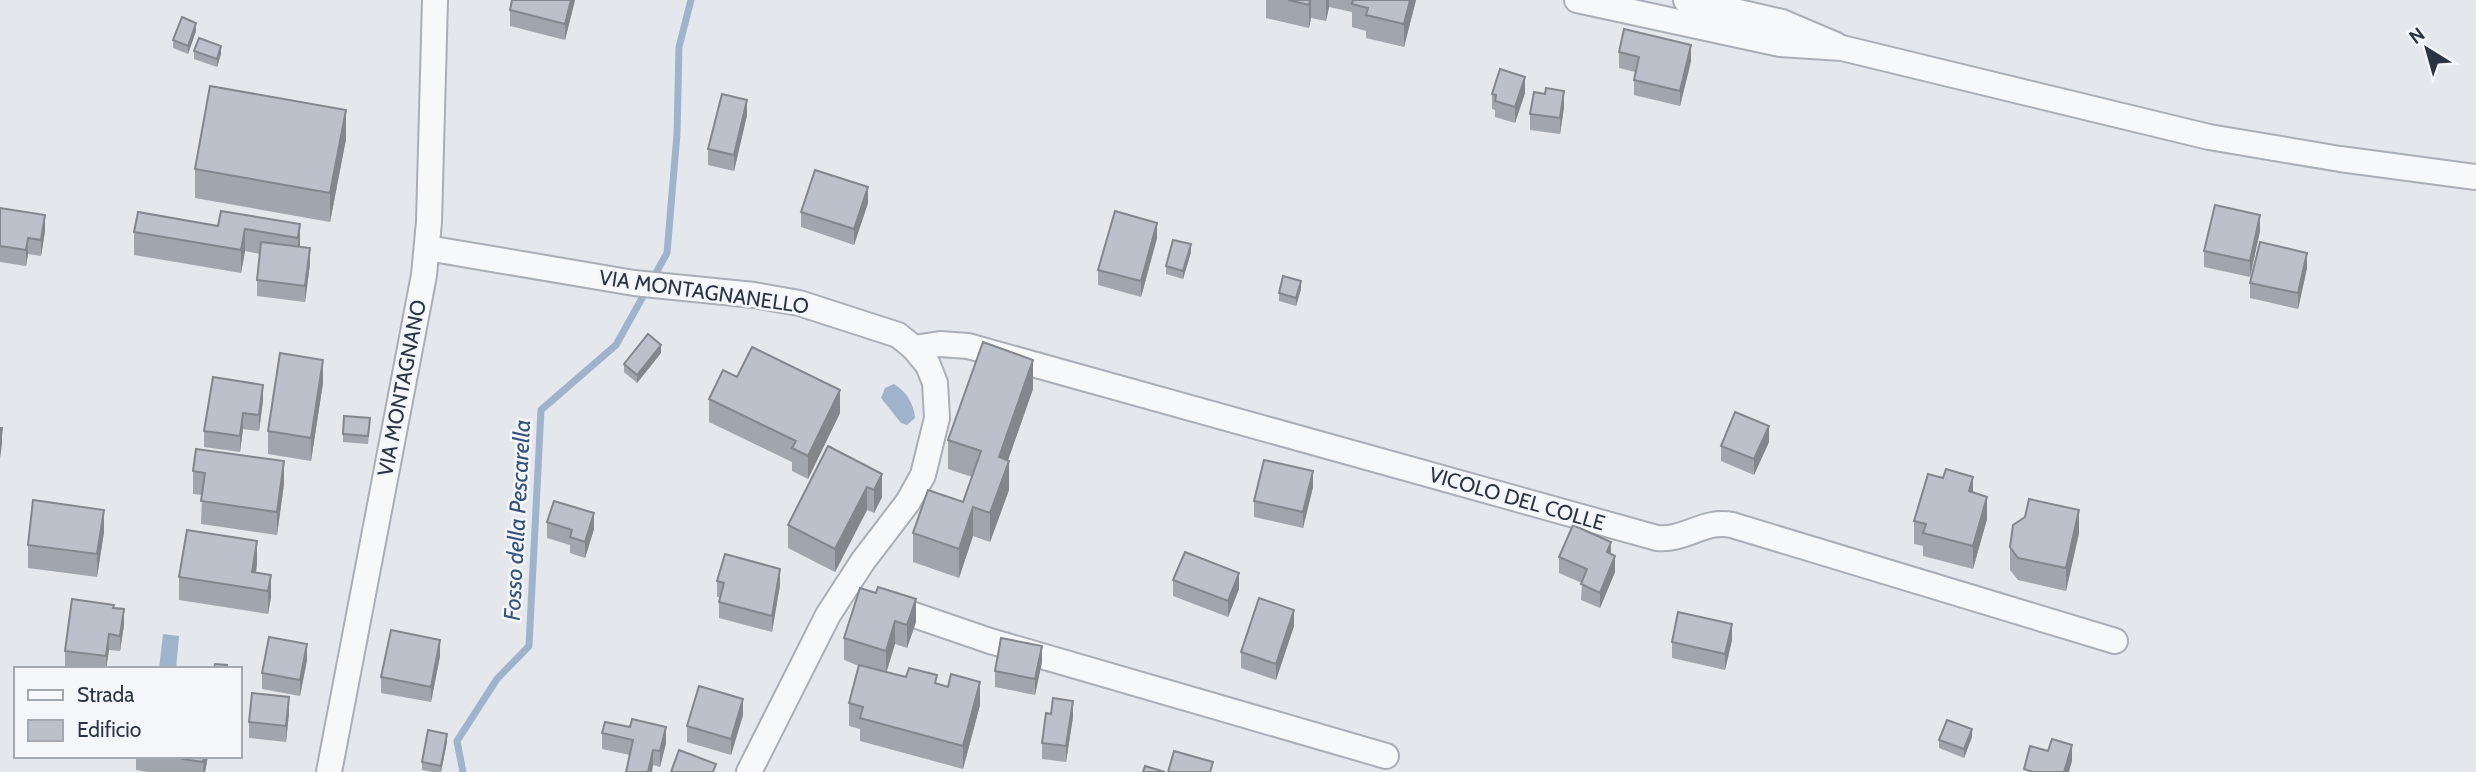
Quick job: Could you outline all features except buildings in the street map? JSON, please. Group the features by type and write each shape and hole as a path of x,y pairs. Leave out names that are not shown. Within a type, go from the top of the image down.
{"street":[{"name":"VIA MONTAGNANO","path":"329,772 427,247 435,0"},
{"path":"1577,0 1780,44 1843,48"},
{"path":"1686,0 1782,22 1843,48 2228,141 2476,177"},
{"name":"VIA MONTAGNANELLO","path":"427,247 634,283 754,295 799,303 884,330 914,348 928,365 935,383 938,408 934,441 913,494 846,586 749,772"},
{"name":"VICOLO DEL COLLE","path":"914,348 940,344 968,346 1657,538 1681,537 1716,523 1732,525 2115,641"},
{"path":"846,586 892,608 990,641 1386,756"}],"water":[{"path":"894,384 906,394 913,408 915,418 907,425 901,423 881,398 885,388"},
{"path":"163,634 179,636 176,667 159,667"}],"waterway":[{"name":"Fosso della Pescarella","path":"652,280 667,253 677,134 679,47 691,0"},
{"name":"Fosso della Pescarella","path":"463,772 457,741 497,679 529,646 541,410 616,345 646,291"}]}
